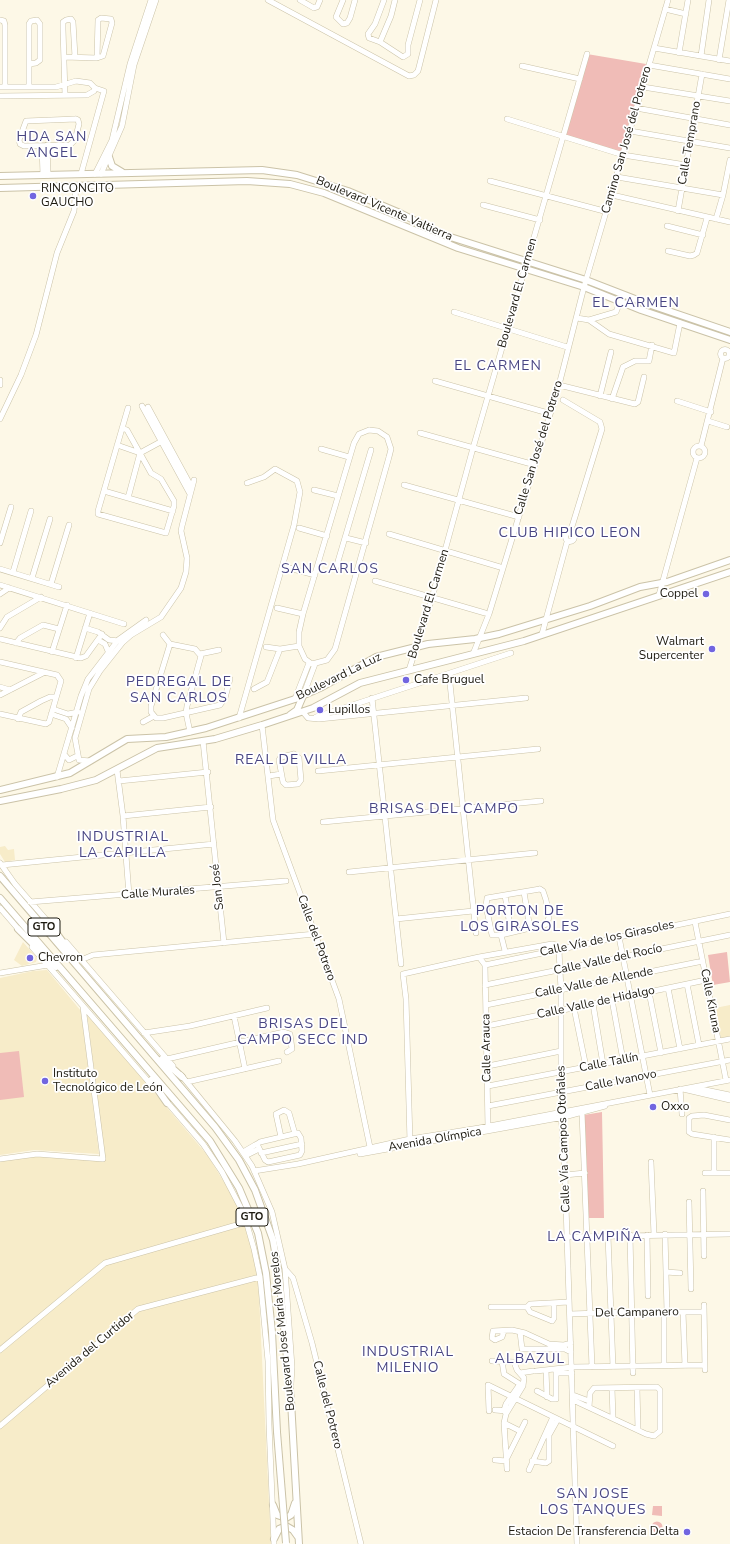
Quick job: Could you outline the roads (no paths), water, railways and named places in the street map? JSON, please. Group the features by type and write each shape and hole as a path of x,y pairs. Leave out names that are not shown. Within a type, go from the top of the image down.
{"main road":[{"path":"109,157 112,166 124,173"},
{"name":"Boulevard Vicente Valtierra","path":"0,188 76,186 96,178 124,173 262,170 310,178 392,209 441,234 586,280 648,304 730,332"},
{"path":"179,172 179,183"},
{"name":"Boulevard Vicente Valtierra","path":"0,176 81,174 96,178 179,183 255,181 300,186 324,193 444,242 584,287 620,302 730,340"},
{"name":"Boulevard La Luz","path":"303,696 371,659 430,644 479,638 544,621 600,603 640,587 661,583 730,560"},
{"name":"Boulevard La Luz","path":"0,801 96,780 157,748 203,741 285,718 303,712 360,683 473,654 542,634 730,572"},
{"path":"285,718 297,710 298,701 303,696"},
{"path":"298,701 303,712"},
{"name":"Boulevard La Luz","path":"0,790 57,777 76,770 127,740 136,738 166,737 190,732 298,701"},
{"path":"166,737 168,746"},
{"name":"Boulevard José María Morelos","path":"0,876 230,1146 255,1190 268,1222 276,1256 290,1390 299,1541"},
{"name":"Boulevard José María Morelos","path":"0,898 210,1141 239,1188 250,1211 261,1248 266,1273 272,1332 277,1432 286,1544"},
{"path":"48,922 88,978"},
{"path":"18,928 71,985 82,994"},
{"path":"133,1031 147,1043 169,1067 182,1077"},
{"path":"124,1043 168,1103"},
{"path":"265,1321 272,1332"},
{"path":"268,1361 273,1347"},
{"path":"273,1505 280,1516 288,1517 292,1513 296,1499"},
{"path":"274,1542 279,1529 286,1526 293,1530 299,1541"}],"street":[{"path":"96,178 112,140 151,0"},
{"path":"96,178 109,157 122,126 132,64 156,0"},
{"path":"268,0 409,76 414,75 418,71 436,0"},
{"path":"300,0 314,8 317,7 320,0"},
{"path":"343,0 336,17 342,24 347,23 350,18 355,0"},
{"path":"384,0 375,24 368,34 370,40 380,42 396,51 401,56 408,54 408,45 419,0"},
{"path":"380,42 386,30 395,0"},
{"name":"Camino San José del Potrero","path":"586,280 668,0"},
{"path":"679,53 688,0"},
{"path":"701,56 709,0"},
{"path":"719,60 729,0"},
{"path":"665,10 686,14"},
{"path":"64,57 97,58 103,56 106,50 112,23 109,18 100,18 98,22 97,58"},
{"path":"65,95 63,22 71,19 74,23 75,57"},
{"path":"0,20 4,21 5,25 2,64 3,87 29,88 65,85 73,82 85,82 92,84 94,90"},
{"path":"29,64 36,63 40,60 40,24 37,20 31,21 29,24 29,64 29,88"},
{"path":"654,48 730,61"},
{"name":"Boulevard El Carmen","path":"409,670 432,598 507,328 526,269 588,54"},
{"path":"649,65 730,79"},
{"path":"522,66 580,79"},
{"name":"Calle Temprano","path":"678,211 702,74"},
{"path":"643,87 730,101"},
{"path":"0,96 87,95 94,90 104,90 81,174"},
{"path":"636,108 730,125"},
{"path":"507,119 622,154 686,165"},
{"path":"78,120 73,144 45,145 20,145 19,140 26,121 78,120"},
{"path":"630,131 730,148"},
{"path":"45,145 46,175"},
{"path":"716,219 723,195 730,160"},
{"path":"617,177 723,195"},
{"path":"490,181 604,211"},
{"path":"0,419 21,375 36,335 57,253 74,211 76,186"},
{"path":"612,195 707,218 730,222"},
{"path":"483,205 540,220"},
{"path":"668,251 690,256 694,255 703,235 707,218"},
{"path":"667,226 703,235"},
{"name":"Calle San José del Potrero","path":"473,654 489,614 535,465 559,385 586,280"},
{"path":"589,320 616,312 620,302"},
{"path":"454,312 567,347"},
{"path":"577,318 589,320 609,334 652,345 674,353 680,323"},
{"path":"612,399 623,367 635,361 649,361 652,345"},
{"path":"600,396 611,352"},
{"path":"659,595 661,583 697,458 704,455 705,450 701,446 711,412 723,358"},
{"path":"559,385 636,404 644,377"},
{"path":"0,380 0,385"},
{"path":"435,381 548,413"},
{"path":"542,634 544,621 568,542 572,541 574,538 570,533 602,429 600,422 563,400"},
{"path":"677,401 711,412"},
{"path":"145,407 178,468 190,494"},
{"path":"122,428 127,430 152,475 161,479 174,501 173,511 167,531 164,534 101,516 98,511 117,445 122,428 128,408"},
{"path":"708,421 726,427"},
{"path":"365,431 378,431 390,441 391,449 389,457 335,649 330,658 315,664 309,662 302,654 299,646 299,632 349,457 357,437 365,431"},
{"path":"420,433 535,465"},
{"path":"117,445 140,453 163,441"},
{"path":"321,449 349,457"},
{"path":"336,568 371,450"},
{"path":"128,498 140,453"},
{"path":"178,468 192,488"},
{"path":"239,718 294,525 300,488 297,480 275,469 264,477 247,483"},
{"path":"57,777 72,728 92,682 120,641 161,617 181,588 186,572 187,558 181,531 194,480"},
{"path":"404,485 519,517"},
{"path":"314,490 338,496"},
{"path":"104,491 173,511"},
{"path":"0,543 11,507"},
{"path":"13,572 31,511"},
{"path":"32,578 50,519"},
{"path":"51,584 69,525"},
{"path":"298,528 327,536"},
{"path":"389,534 500,567"},
{"path":"346,538 366,543"},
{"path":"289,568 315,575"},
{"path":"0,569 59,587"},
{"path":"375,581 485,614"},
{"path":"0,585 124,624"},
{"path":"0,594 9,588"},
{"path":"0,628 7,617 40,597"},
{"path":"52,652 67,605"},
{"path":"277,608 303,614"},
{"path":"76,658 90,613"},
{"path":"91,761 82,761 77,756 75,738 84,687 108,651 146,620"},
{"path":"16,643 20,638 43,625 59,628"},
{"path":"85,628 102,634 107,642 108,651"},
{"path":"0,639 81,658 86,656 102,634"},
{"path":"163,635 170,644 195,649 200,654 201,659 186,713 190,732"},
{"path":"98,640 107,642 120,641"},
{"path":"154,716 151,706 170,644"},
{"path":"266,647 280,649 299,646"},
{"path":"254,690 264,685 269,680 280,649"},
{"path":"200,654 219,650"},
{"path":"311,718 511,653"},
{"path":"0,662 57,675 61,679 49,722 44,725 0,714"},
{"path":"303,696 309,662"},
{"path":"298,701 304,685 315,664"},
{"path":"0,696 43,673"},
{"path":"449,674 476,933"},
{"path":"143,722 154,716 163,718 220,705 225,698 230,679"},
{"path":"0,687 10,690"},
{"path":"18,719 21,712 50,697 56,697"},
{"path":"372,698 401,964"},
{"path":"303,712 306,717 311,718 453,706 526,698"},
{"path":"52,711 67,716 79,712"},
{"path":"67,716 72,728"},
{"name":"Calle del Potrero","path":"262,725 273,820 341,1006 370,1150"},
{"name":"San José","path":"203,741 208,772 224,943"},
{"path":"318,771 538,749"},
{"path":"64,754 69,760 77,756"},
{"path":"294,754 298,756 301,780 300,784 285,784 280,772 280,758 294,754"},
{"path":"117,770 123,816 129,895"},
{"path":"119,781 208,772"},
{"path":"268,775 280,772"},
{"path":"323,822 541,801"},
{"path":"123,816 211,807"},
{"path":"1,864 214,844"},
{"path":"349,872 535,853"},
{"path":"1,864 30,902 82,960 221,1122 244,1154 259,1181 275,1223 285,1269 292,1367 290,1390"},
{"name":"Calle Murales","path":"30,902 286,882"},
{"path":"538,888 542,890 548,910 547,924 501,935 492,934 485,902 490,897 505,895 538,888"},
{"path":"524,892 530,929"},
{"path":"505,895 511,932"},
{"path":"0,908 203,1144 219,1166 237,1198 247,1222 260,1277 265,1321 268,1361 274,1542"},
{"path":"396,919 473,911"},
{"name":"Calle Vía de los Girasoles","path":"485,965 730,914"},
{"name":"Calle Kiruna","path":"695,922 722,1062 728,1080"},
{"path":"82,960 93,955 315,934"},
{"path":"501,935 505,951"},
{"name":"Calle Valle del Rocío","path":"485,985 730,935"},
{"path":"619,937 628,976 650,1095"},
{"path":"410,1142 406,999 403,974 505,951 552,944 556,945 558,950"},
{"name":"Calle Vía Campos Otoñales","path":"558,950 561,990 560,1092 565,1175 577,1544"},
{"path":"32,967 41,957"},
{"path":"479,957 485,965"},
{"name":"Calle Valle de Allende","path":"486,1005 702,961"},
{"path":"0,973 48,965"},
{"name":"Calle Arauca","path":"485,965 488,1129"},
{"name":"Calle Valle de Hidalgo","path":"487,1026 706,980"},
{"path":"686,984 698,1045"},
{"path":"668,988 680,1049"},
{"path":"649,992 662,1053"},
{"path":"612,1000 623,1060"},
{"path":"593,1004 603,1064"},
{"path":"0,1159 37,1154 103,1159 83,1006"},
{"path":"144,1033 234,1016 267,1008"},
{"path":"574,1008 586,1067"},
{"path":"234,1016 241,1043 245,1069"},
{"path":"167,1059 284,1032 290,1034 292,1049 287,1052"},
{"name":"Calle Tallín","path":"488,1086 730,1039"},
{"path":"488,1066 561,1051"},
{"name":"Calle Ivanovo","path":"488,1106 730,1060"},
{"path":"187,1082 279,1061"},
{"path":"693,1087 728,1080"},
{"path":"712,1083 710,1087 712,1091"},
{"name":"Avenida Olímpica","path":"254,1172 410,1142 488,1129 693,1087 730,1095"},
{"path":"681,1089 682,1114"},
{"name":"Avenida Olímpica","path":"681,1089 730,1100"},
{"name":"Avenida Olímpica","path":"561,1114 582,1113 615,1102"},
{"path":"281,1137 276,1114 281,1111 288,1112 295,1134"},
{"path":"582,1113 592,1367"},
{"path":"730,1120 704,1115 693,1115 689,1117 689,1133 730,1140"},
{"path":"244,1154 259,1149 281,1137 295,1134 300,1136 302,1144 302,1153 298,1156 268,1162 259,1149"},
{"path":"714,1137 714,1173"},
{"path":"259,1149 302,1144"},
{"name":"Avenida Olímpica","path":"259,1181 262,1175 267,1173 370,1150"},
{"path":"651,1162 654,1234"},
{"path":"565,1175 584,1173"},
{"path":"705,1173 730,1173"},
{"path":"703,1191 704,1256"},
{"path":"689,1202 691,1289"},
{"path":"0,1350 105,1263 247,1222"},
{"path":"567,1237 654,1234 730,1234"},
{"path":"664,1366 666,1312 665,1234"},
{"path":"630,1235 633,1373"},
{"path":"647,1235 648,1296"},
{"path":"608,1236 613,1367"},
{"name":"Calle del Potrero","path":"285,1269 293,1278 312,1343 361,1544"},
{"path":"666,1272 680,1273"},
{"name":"Avenida del Curtidor","path":"0,1426 138,1309 260,1277"},
{"path":"491,1307 527,1306 530,1304 569,1305"},
{"path":"527,1306 530,1312 552,1320 554,1318 554,1305"},
{"path":"556,1372 572,1367 685,1366 705,1368 704,1305"},
{"name":"Del Campanero","path":"570,1314 611,1312 704,1312"},
{"path":"684,1312 685,1366"},
{"path":"504,1331 520,1332 571,1352"},
{"path":"520,1332 522,1348 555,1347 571,1343"},
{"path":"542,1348 543,1341"},
{"path":"492,1361 514,1362 524,1378 522,1385 506,1412 504,1423 507,1469"},
{"path":"502,1362 504,1374 522,1385"},
{"path":"520,1373 546,1370 572,1373"},
{"path":"546,1370 547,1397"},
{"path":"537,1391 552,1399 557,1397 556,1372"},
{"path":"506,1412 492,1410 488,1385 613,1446"},
{"path":"573,1397 589,1407 652,1436 660,1432 660,1392 657,1387 592,1389 590,1393 589,1407"},
{"path":"612,1388 613,1418"},
{"path":"637,1388 638,1430"},
{"path":"573,1397 589,1401"},
{"path":"529,1470 543,1438 555,1418"},
{"path":"532,1461 546,1463 549,1461 549,1435 555,1418"},
{"path":"506,1460 525,1422"},
{"path":"504,1423 520,1431"},
{"path":"543,1438 549,1441"},
{"path":"505,1447 511,1449"},
{"path":"496,1460 506,1460"}],"place":[{"name":"RINCONCITO GAUCHO","path":"33,196"},
{"name":"Coppel","path":"706,594"},
{"name":"Walmart Supercenter","path":"712,649"},
{"name":"Cafe Bruguel","path":"406,680"},
{"name":"Lupillos","path":"320,710"},
{"name":"Chevron","path":"30,958"},
{"name":"Instituto Tecnológico de León","path":"45,1081"},
{"name":"Oxxo","path":"653,1107"},
{"name":"Estacion De Transferencia Delta","path":"687,1532"}],"district":[{"name":"HDA SAN ANGEL","path":"52,146"},
{"name":"EL CARMEN","path":"636,304"},
{"name":"EL CARMEN","path":"498,367"},
{"name":"CLUB HIPICO LEON","path":"570,534"},
{"name":"SAN CARLOS","path":"330,570"},
{"name":"PEDREGAL DE SAN CARLOS","path":"179,692"},
{"name":"REAL DE VILLA","path":"291,761"},
{"name":"BRISAS DEL CAMPO","path":"444,810"},
{"name":"INDUSTRIAL LA CAPILLA","path":"123,846"},
{"name":"PORTON DE LOS GIRASOLES","path":"520,920"},
{"name":"BRISAS DEL CAMPO SECC IND","path":"303,1034"},
{"name":"LA CAMPIÑA","path":"595,1238"},
{"name":"ALBAZUL","path":"530,1360"},
{"name":"INDUSTRIAL MILENIO","path":"408,1362"},
{"name":"SAN JOSE LOS TANQUES","path":"593,1504"}]}
